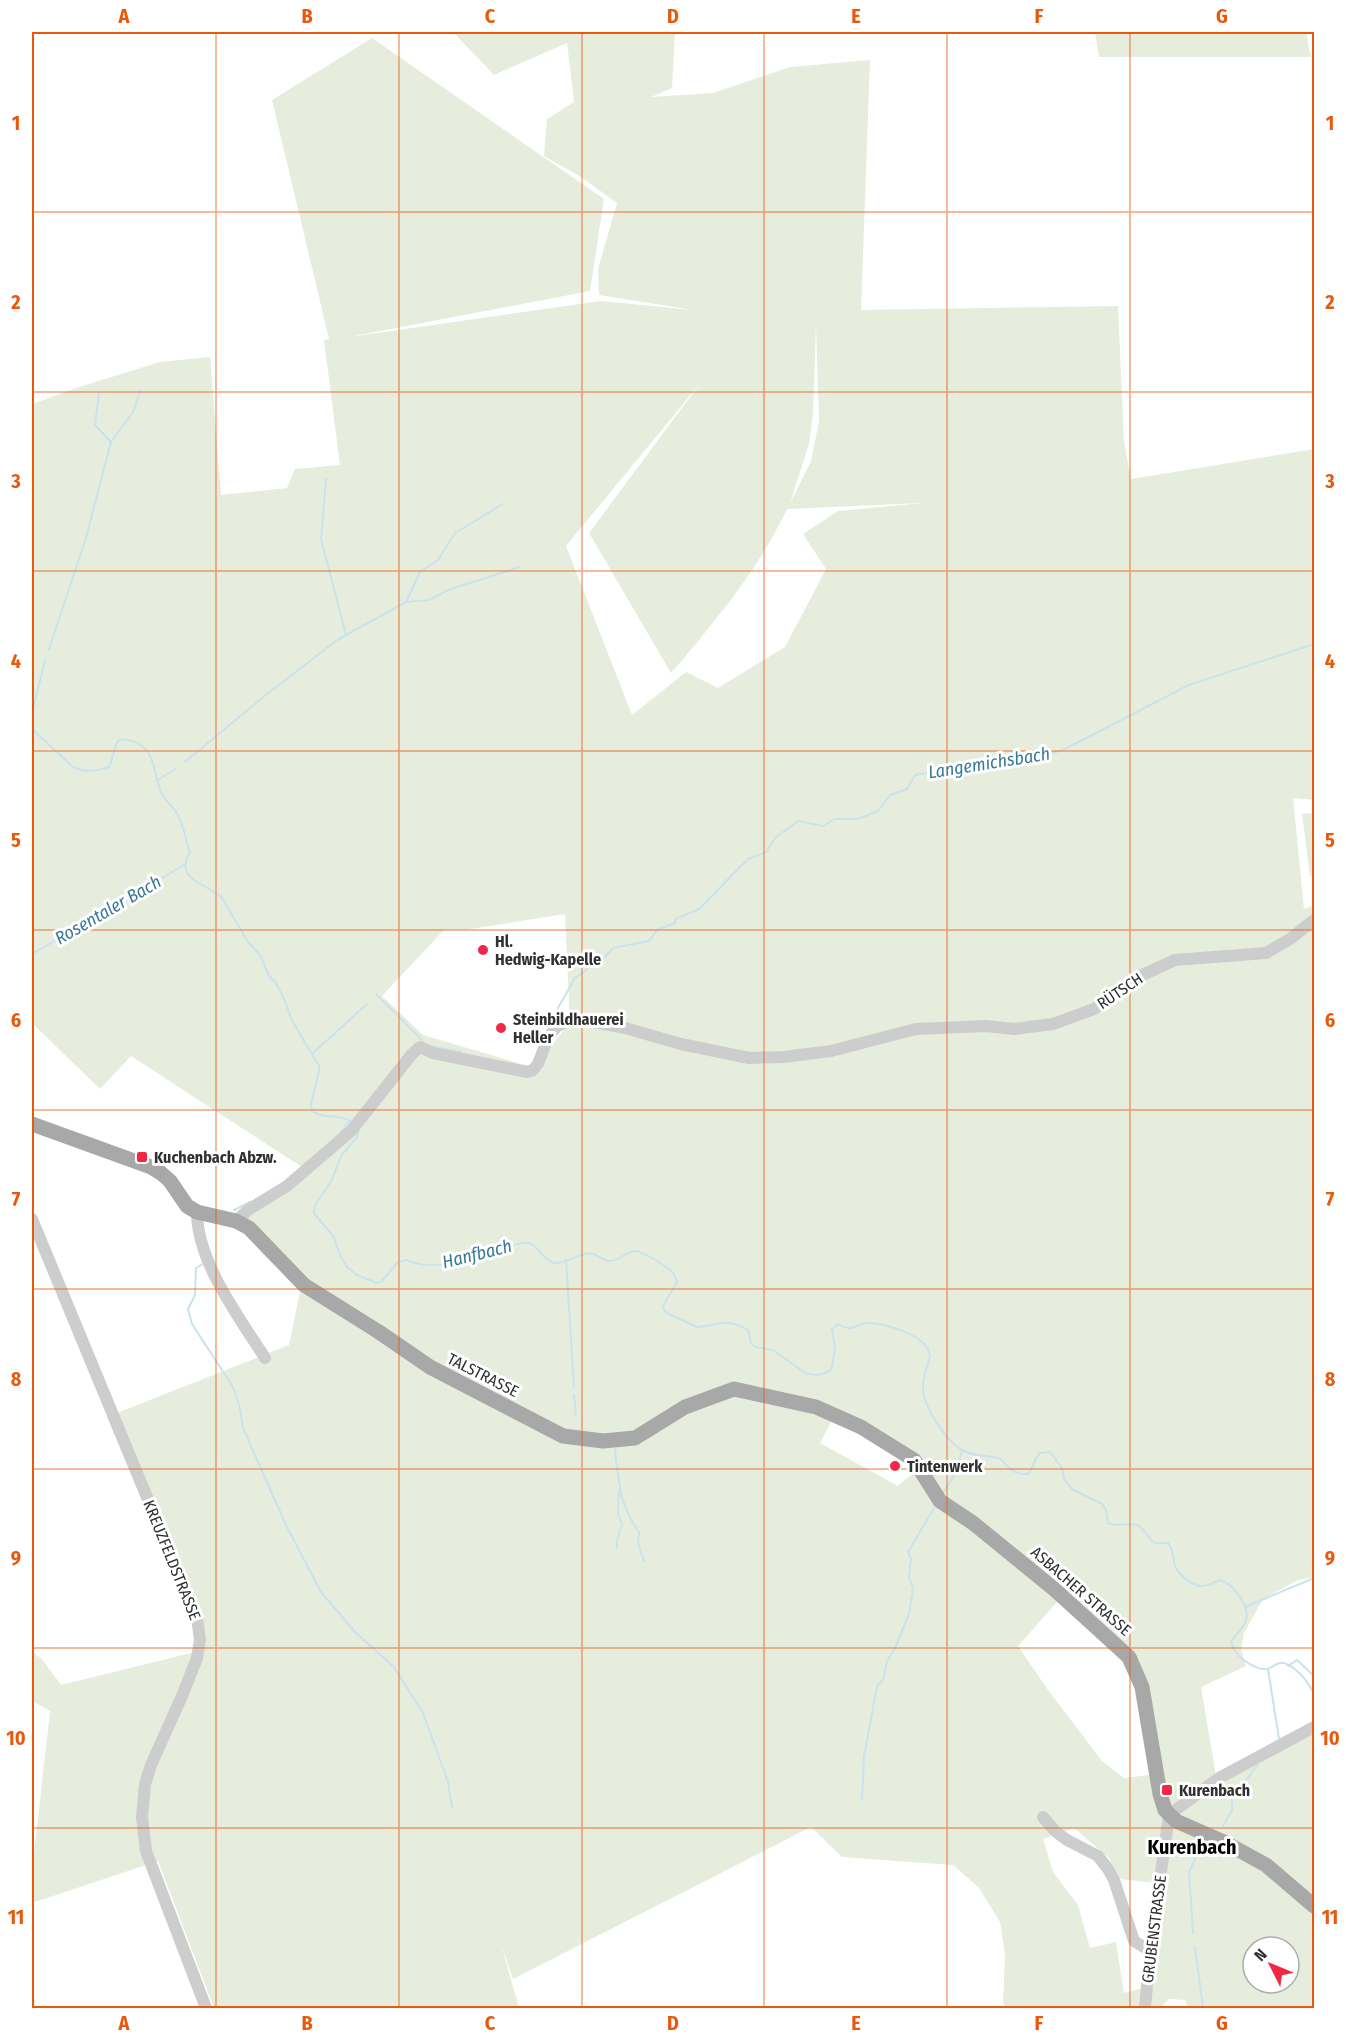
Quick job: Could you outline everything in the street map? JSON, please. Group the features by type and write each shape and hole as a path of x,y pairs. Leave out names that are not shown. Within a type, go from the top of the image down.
{"main road":[{"path":"32,1124 151,1167 170,1181 187,1206 197,1212"},
{"name":"TALSTRASSE","path":"197,1212 236,1221 249,1228 304,1285 430,1367 563,1437 603,1441 636,1438 685,1407 734,1389 816,1407 861,1427 914,1460 940,1501"},
{"name":"ASBACHER STRASSE","path":"940,1501 973,1523 1054,1589 1129,1658 1142,1687 1162,1805 1169,1815"},
{"path":"1169,1815 1176,1821 1224,1842 1266,1865 1314,1906"}],"street":[{"name":"RÜTSCH","path":"236,1221 248,1210 287,1186 351,1131 420,1047 433,1053 527,1072 538,1064 548,1038 556,1027 579,1019 749,1058 783,1057 831,1050 916,1029 986,1026 1014,1029 1053,1024 1094,1009 1138,977 1176,960 1266,953 1290,939 1314,920"},
{"path":"197,1212 197,1230 219,1287 265,1358"},
{"name":"KREUZFELDSTRASSE","path":"32,1219 197,1618 200,1640 197,1658 151,1765 145,1784 142,1817 146,1851 206,2008"},
{"path":"1169,1815 1219,1778 1314,1727"},
{"name":"GRUBENSTRASSE","path":"1145,2008 1150,1951 1169,1815"},
{"path":"1043,1817 1061,1835 1098,1856 1114,1880 1134,1941 1150,1951"}],"green space":[{"path":"453,32 675,32 672,88 651,97 713,93 790,67 870,60 861,310 1118,306 1124,441 1131,479 1314,449 1314,800 1293,798 1304,909 1314,905 1314,1577 1298,1580 1263,1599 1244,1633 1241,1649 1246,1666 1201,1687 1216,1776 1314,1720 1314,2008 1188,2008 1185,2000 1169,1999 1162,2006 1163,2008 1006,2008 1003,2003 1005,1954 1000,1922 979,1888 953,1865 842,1857 811,1827 513,1979 501,1944 519,2008 214,2008 158,1861 32,1903 32,1872 50,1711 32,1701 32,1651 42,1659 61,1685 195,1652 194,1625 107,1417 289,1345 301,1287 237,1225 305,1169 131,1056 100,1089 32,1023 32,404 160,362 210,357 221,495 287,488 295,469 340,465 324,340 329,339 272,100 372,38 604,199 590,291 349,337 601,301 693,310 599,295 598,269 617,203 581,177 544,156 547,119 574,102 567,43 494,75","holes":["816,325 819,421 811,461 790,503 809,444 813,413","702,381 589,533 671,673 719,615 749,574 787,509 923,503 838,511 803,534 826,569 785,647 718,688 686,672 632,715 566,546","565,914 568,1025 552,1045 542,1070 423,1035 382,996 444,930 464,930","832,1420 912,1462 916,1470 898,1486 820,1443","1058,1601 1122,1662 1137,1689 1149,1775 1124,1778 1102,1761 1018,1646","1074,1828 1109,1858 1120,1879 1163,1884 1151,1986 1124,1993 1116,1942 1090,1948 1078,1905 1053,1872 1043,1839"]},
{"path":"1095,32 1306,32 1311,57 1099,57"},
{"path":"1314,813 1314,875 1310,876 1302,814"}],"waterway":[{"path":"49,649 85,541 111,442 133,412 140,391"},
{"path":"99,393 95,425 111,442"},
{"path":"326,479 321,539 346,635"},
{"path":"185,762 337,640 406,602 420,572 438,560 455,533 503,504"},
{"path":"406,602 429,600 448,590 520,567"},
{"name":"Langemichsbach","path":"558,1008 575,978 585,971 592,961 603,959 613,948 649,941 657,930 699,909 748,859 766,852 775,838 798,821 823,826 835,819 858,819 878,811 890,795 907,789 915,775 1061,751 1189,685 1314,644"},
{"path":"32,713 45,660"},
{"name":"Hanfbach","path":"32,729 73,767 87,771 109,767 120,740 132,741 146,750 153,763 162,794 177,814 182,826 190,852 186,861 189,875 222,898 248,942 260,955 269,976 276,983 286,1003 291,1019 319,1066 311,1104 312,1111 317,1114 343,1118 353,1123"},
{"path":"158,780 175,769"},
{"name":"Rosentaler Bach","path":"32,954 184,865"},
{"name":"Langemichsbach","path":"376,994 422,1040"},
{"name":"Langemichsbach","path":"312,1054 367,1004"},
{"name":"Langemichsbach","path":"431,1046 461,1052"},
{"path":"340,1133 349,1121"},
{"name":"Hanfbach","path":"359,1129 357,1137 341,1156 332,1180 315,1205 314,1213 333,1236 347,1267 357,1275 377,1283 381,1282 398,1262 407,1260 424,1265 457,1262 487,1256 521,1243 532,1244 546,1258 555,1263 589,1253 607,1261 613,1261 635,1251 656,1260 674,1274 677,1282 664,1304 665,1312 697,1327 722,1323 739,1326 748,1330 751,1343 755,1347 773,1350 807,1374 818,1375 832,1368 835,1347 832,1329 838,1324 849,1328 864,1323 896,1328 914,1336 927,1348 930,1355 924,1378 924,1395 937,1423 957,1447 973,1454 1001,1459 1013,1471 1023,1474 1028,1474 1040,1453 1050,1452 1062,1468 1064,1479 1072,1489 1102,1504 1106,1510 1108,1523 1137,1525 1155,1543 1168,1543 1177,1569 1194,1584 1205,1586 1221,1580 1231,1586 1240,1597 1247,1614 1244,1626 1231,1641 1235,1651 1250,1664 1261,1669 1282,1663 1289,1665 1302,1676 1314,1694"},
{"path":"234,1210 250,1202"},
{"path":"566,1260 574,1386"},
{"path":"203,1264 196,1268 195,1295 188,1309 192,1324 233,1387 240,1408 243,1428 286,1525 321,1592 355,1632 394,1667 423,1713 448,1782 452,1808"},
{"path":"574,1395 576,1416"},
{"path":"615,1449 621,1493 627,1512 639,1532 638,1543 644,1561"},
{"path":"943,1493 954,1475 962,1452"},
{"path":"617,1548 622,1525 618,1513 619,1492"},
{"path":"862,1800 864,1757 877,1686 883,1680 887,1661 909,1614 913,1588 909,1578 911,1559 908,1552 934,1508"},
{"path":"1245,1607 1314,1578"},
{"path":"1288,1666 1297,1660 1314,1676"},
{"path":"1268,1669 1279,1739"},
{"path":"1223,1826 1232,1810 1232,1799 1258,1764"},
{"path":"1193,1933 1189,1872 1199,1850 1209,1849"},
{"path":"1195,1947 1203,2008"}],"place":[{"name":"Hl. Hedwig-Kapelle","path":"483,950"},
{"name":"Steinbildhauerei Heller","path":"501,1028"},
{"name":"Kuchenbach Abzw.","path":"142,1157"},
{"name":"Tintenwerk","path":"895,1466"},
{"name":"Kurenbach","path":"1167,1790"}],"district":[{"name":"Kurenbach","path":"1192,1847"}]}
